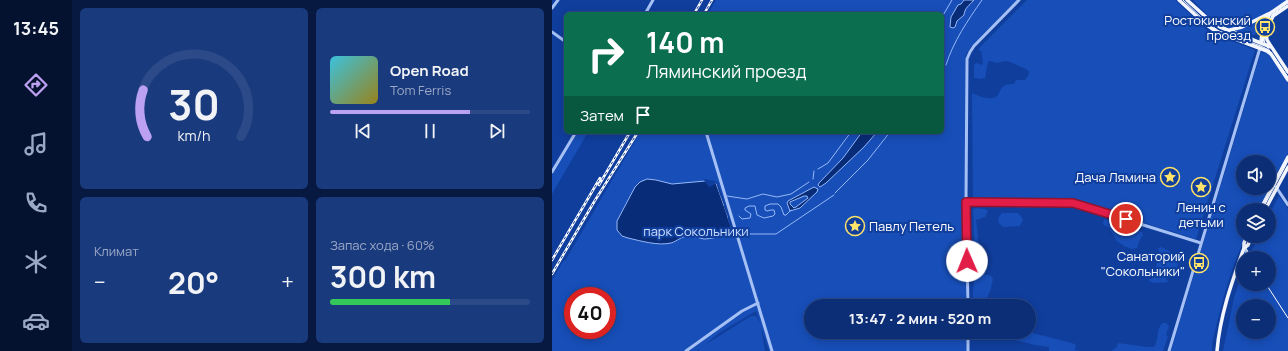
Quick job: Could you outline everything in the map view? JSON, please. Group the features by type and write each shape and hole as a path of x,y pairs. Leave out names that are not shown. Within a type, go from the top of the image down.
{"main road":[{"path":"1180,0 1204,23 1218,32 1268,51 1288,80"},
{"path":"1187,0 1211,21 1228,30 1271,47"},
{"path":"1228,30 1242,27 1271,12 1288,1"},
{"path":"1261,42 1273,16 1288,6"},
{"path":"1260,48 1262,31 1267,17 1271,12"},
{"path":"1266,32 1266,38 1288,72"},
{"path":"1276,180 1288,157"},
{"path":"1269,203 1288,167"},
{"path":"1217,351 1223,314 1231,284 1244,248 1244,243"},
{"path":"1244,248 1249,243"}],"street":[{"path":"552,8 558,0"},
{"path":"646,12 653,0"},
{"path":"968,299 966,202 967,59 974,46 1019,0"},
{"path":"552,32 564,41"},
{"path":"1169,351 1260,48"},
{"path":"552,172 575,134"},
{"path":"707,134 772,351"},
{"path":"1277,188 1288,206"},
{"path":"966,202 1073,203 1201,243"},
{"path":"686,351 742,311 758,303"},
{"path":"968,339 968,351"}],"green space":[{"name":"парк Сокольники","path":"716,0 1017,0 970,48 965,60 966,299 804,299 804,339 967,339 967,351 769,351 761,327 765,351 699,351 699,349 697,351 552,351 552,280 564,260 565,261 639,134 944,134 944,12 709,12","holes":["756,311 761,325 756,316 751,316 705,345 719,333"]},
{"path":"1027,0 1175,0 1210,33 1255,50 1196,239 1074,201 973,199 972,93 984,98 996,97 1004,86 1014,84 1016,80 1025,80 1029,74 1028,70 1010,62 1005,61 997,63 991,61 988,62 985,78 974,78 974,65 976,63 982,65 983,63 981,51 978,50"},
{"path":"1193,0 1287,0 1267,13 1242,26 1229,28 1224,27 1214,21"},
{"path":"1265,18 1258,33 1255,35 1247,35 1235,31 1244,28"},
{"path":"1261,52 1266,52 1288,83 1288,154 1276,177 1276,155 1236,155 1236,195 1267,195 1263,203 1236,203 1236,243 1243,243 1239,251 1236,251 1236,259 1226,289 1212,343 1212,351 1171,351"},
{"path":"577,134 587,134 552,194 552,175"},
{"path":"1279,196 1288,209 1288,351 1223,351 1236,291 1276,291 1276,251 1252,251 1256,243 1276,243 1275,203"},
{"path":"975,208 985,209 988,211 985,217 976,220 979,246 977,262 979,273 991,276 993,279 987,299 972,299 974,277 971,268 974,239 973,210"},
{"path":"1002,213 1018,213 1023,219 1020,226 1003,227 998,222"},
{"path":"1104,219 1142,232 1143,235 1137,248 1132,249 1117,241 1109,228 1103,224"},
{"path":"1161,247 1171,252 1178,260 1176,274 1173,275 1163,273 1162,276 1166,278 1168,282 1153,283 1148,280 1152,279 1160,254 1158,248"},
{"path":"1162,323 1166,323 1169,326 1166,335 1168,336 1163,351 1111,351 1117,347 1118,343 1154,347"},
{"path":"1036,334 1075,344 1076,347 1074,350 1081,351 1049,351 1049,347 1011,339 1036,339"}],"shaded area":[{"path":"964,0 974,0 966,8 964,15 957,21 955,27 950,27 951,17 958,5"},
{"path":"861,134 875,134 864,147 820,187 818,185 819,183 843,158"},
{"path":"647,179 672,184 705,181 716,183 731,225 731,231 724,235 706,239 686,236 666,244 650,243 622,236 617,230 617,221 635,187 640,182"},
{"path":"814,187 818,189 817,192 800,208 790,211 787,203 788,201","holes":["807,196 808,198 794,208 790,204 790,202"]}],"pier":[{"path":"703,179 718,183 733,227 732,232 728,236 731,228 717,185 716,183 709,187"}],"waterway":[{"path":"944,14 952,0"},
{"path":"946,65 966,23 982,0"},
{"path":"818,169 828,163 850,134"},
{"path":"835,193 868,160 888,134"},
{"path":"813,179 814,171"},
{"path":"727,196 747,199 763,194 777,197 791,194 809,182"},
{"path":"745,234 776,234 834,195"},
{"path":"739,216 742,219 750,218 751,214 745,210 745,208 749,206 755,206 757,215 764,218 775,214 774,210 765,210 765,206 770,204 778,204 784,215 791,210"}],"tram line":[{"path":"1183,0 1205,21 1219,31 1261,46 1272,54"},
{"path":"1288,3 1270,16 1263,35 1265,44 1288,77"},
{"path":"1266,203 1288,161"},
{"path":"1248,243 1246,248 1248,251"},
{"path":"1271,291 1288,318"}],"railway":[{"path":"695,12 702,0"},
{"path":"705,12 712,0"},
{"path":"599,185 629,134"},
{"path":"552,274 594,202 637,134"},
{"path":"552,260 600,178"}],"place":[{"name":"Ростокинский проезд","path":"1265,27"},
{"name":"Дача Лямина","path":"1170,177"},
{"name":"Ленин с детьми","path":"1201,187"},
{"name":"Павлу Петель","path":"855,226"},
{"name":"Санаторий \"Сокольники\"","path":"1199,263"}],"route":[{"path":"967,261 966,202 1073,203 1126,219"}]}
